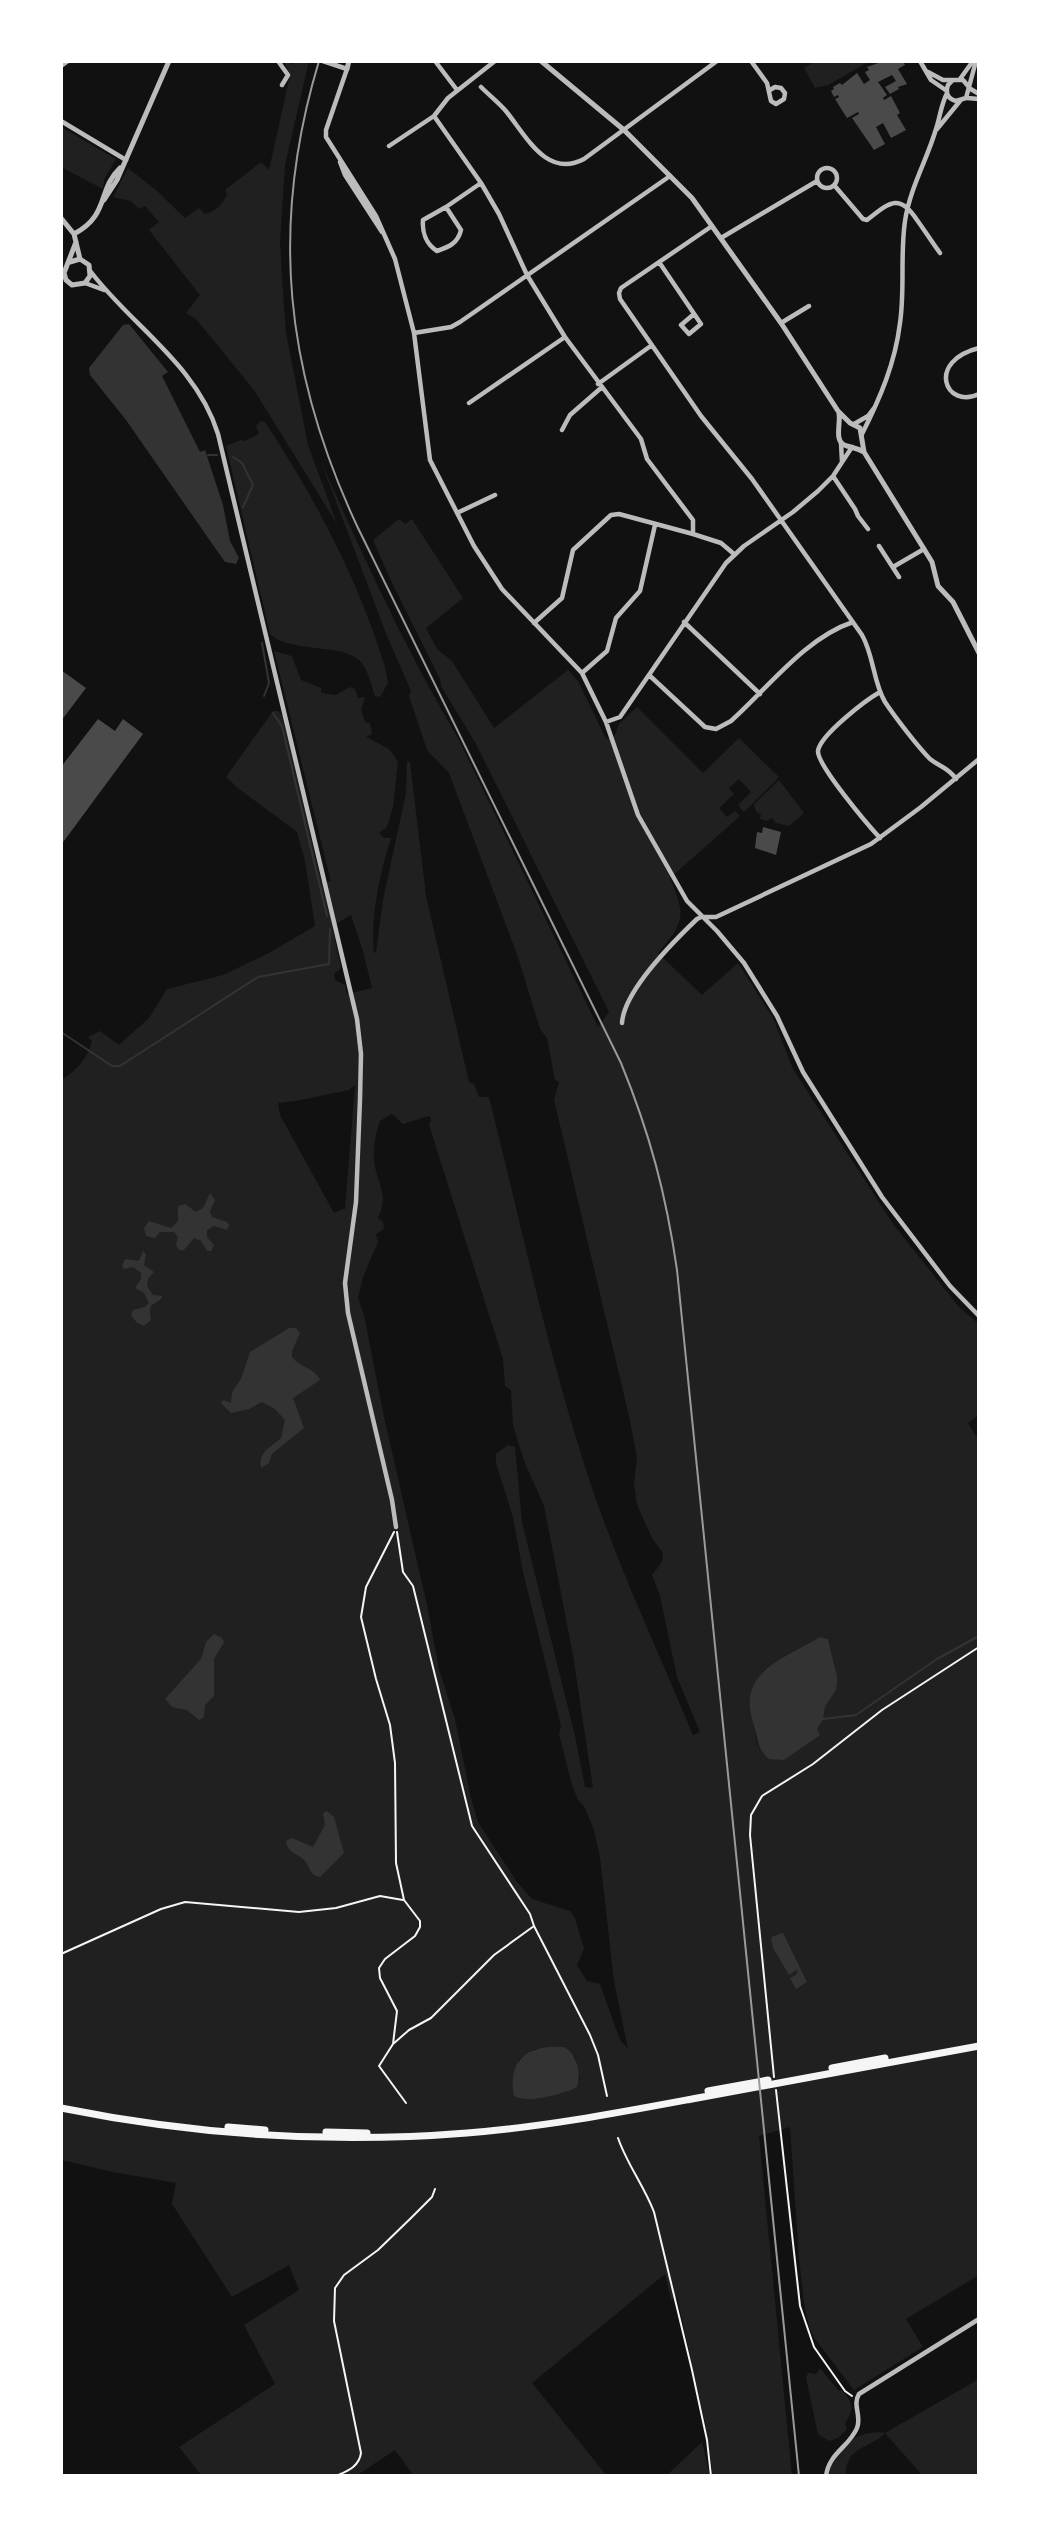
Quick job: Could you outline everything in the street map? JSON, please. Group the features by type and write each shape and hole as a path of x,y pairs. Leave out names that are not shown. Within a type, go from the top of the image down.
{"main road":[{"path":"61,2105 138,2117 283,2131 377,2133 454,2129 543,2120 735,2089 979,2043"},
{"path":"796,2077 979,2043"}],"street":[{"path":"61,66 68,61"},
{"path":"74,234 88,226 104,200 110,181 124,163 138,135 169,61"},
{"path":"278,61 288,75 282,85"},
{"path":"323,61 347,69"},
{"path":"349,61 326,130 328,140 355,182 395,259 414,333 430,460 498,584 582,673 606,722 638,815 687,901 738,956 764,995 777,1016 803,1072 882,1197 950,1286 979,1316"},
{"path":"435,61 457,90"},
{"path":"389,146 434,116 457,90 495,61"},
{"path":"541,61 624,130 692,198 781,323 838,411 860,428 864,452 932,562 938,586 953,602 979,653"},
{"path":"481,87 503,108 542,156 558,164 576,164 717,61"},
{"path":"751,61 770,90"},
{"path":"920,61 931,80 951,98 960,101"},
{"path":"925,71 943,80 960,79 975,61"},
{"path":"966,98 975,61"},
{"path":"960,79 979,97"},
{"path":"606,722 620,717 734,554 811,498 833,476 861,437 894,360 901,321 902,262 908,206 936,130 948,85 953,80"},
{"path":"936,130 960,101 979,97"},
{"path":"434,116 481,183 499,214 527,275 565,337 641,439 647,458 693,520 693,534"},
{"path":"61,121 124,163"},
{"path":"721,238 817,181 820,171 829,169 836,176 834,185"},
{"path":"414,333 451,327 460,322 670,176"},
{"path":"817,181 820,186 826,188 834,185"},
{"path":"446,207 461,230 459,239 449,247 436,251 429,246 423,220 481,183"},
{"path":"834,185 863,219 867,220 892,204 908,206 940,253"},
{"path":"61,218 74,234 80,260"},
{"path":"712,226 621,288 620,299 701,416 781,519 853,622 867,644 880,692 887,705 930,758 948,769 956,779"},
{"path":"76,242 63,276 69,283 77,286 85,283 105,290"},
{"path":"70,262 80,260 89,265 105,290 168,353 215,423 295,751 360,1038 356,1202 347,1261 346,1293 348,1313 396,1527"},
{"path":"659,262 701,324 689,334 681,324 694,314"},
{"path":"85,283 91,272"},
{"path":"61,287 69,283"},
{"path":"781,323 809,306"},
{"path":"470,403 565,337"},
{"path":"562,430 570,415 600,386 652,345"},
{"path":"979,348 954,359 947,369 946,380 949,388 957,395 967,398 979,394"},
{"path":"840,428 868,416 878,401"},
{"path":"838,411 842,463"},
{"path":"840,442 864,452"},
{"path":"833,476 868,528"},
{"path":"457,513 495,495"},
{"path":"534,623 562,598 573,550 606,519 619,514 721,543 734,554"},
{"path":"582,673 607,651 616,618 640,591 655,525"},
{"path":"879,546 899,576"},
{"path":"893,567 924,549"},
{"path":"684,622 760,694"},
{"path":"649,675 705,727 711,730 722,728 819,638 853,622"},
{"path":"880,692 858,707 826,736 818,754 831,777 880,838"},
{"path":"622,1023 624,1011 635,990 679,937 701,917 716,917 843,859 880,838 979,759"},
{"path":"826,2476 834,2455 859,2425 856,2399 863,2390 979,2319"}],"path":[{"path":"393,2044 397,2011 378,1974 382,1964 415,1936 420,1927 416,1914 404,1900 396,1863 395,1763 390,1725 361,1617 366,1587 396,1527"},
{"path":"396,1527 401,1542 402,1568 413,1586 472,1826 530,1914 590,2035 598,2055 607,2096"},
{"path":"775,2080 750,1835 754,1807 762,1796 813,1764 882,1710 979,1647"},
{"path":"61,1954 161,1909 186,1902 299,1912 336,1908 380,1896 404,1900"},
{"path":"406,2102 379,2066 393,2044 409,2030 431,2018 494,1955 534,1926"},
{"path":"775,2088 800,2306 814,2347 845,2390 856,2399"},
{"path":"618,2138 654,2212 692,2370 711,2476"},
{"path":"336,2476 354,2467 361,2453 334,2321 335,2288 344,2275 378,2250 411,2218 432,2197 435,2189"}],"shaded area":[{"path":"284,61 293,64 296,61 307,61 308,65 285,165 280,242 286,333 308,445 337,524 254,390 196,319 186,313 200,295 149,230 159,222 145,206 139,209 131,201 113,197 128,168 185,218 199,208 205,214 216,209 227,194 225,190 261,162 269,170 290,75"},
{"path":"816,61 870,61 828,85 815,88 804,68"},
{"path":"61,127 116,159 104,180 103,189 61,167"},
{"path":"129,324 168,372 162,376 200,452 205,450 223,505 230,541 239,558 236,564 225,562 126,420 90,375 89,368 123,325"},
{"path":"261,421 265,422 318,510 362,602 385,667 388,683 380,697 375,696 363,664 352,655 290,644 270,634 226,446 259,434 256,426"},
{"path":"320,459 385,601 458,738 598,1027 609,1012 476,744 441,686 373,540 399,519 405,524 412,519 463,598 426,628 437,649 452,661 494,728 568,670 578,681 606,739 615,735 619,724 637,707 703,773 739,738 779,777 744,812 738,805 751,792 739,779 729,788 734,794 719,808 727,817 735,811 740,816 670,878 679,902 680,918 674,933 658,953 702,995 738,963 773,1018 793,1069 893,1224 959,1307 979,1324 979,1415 968,1423 979,1441 979,2275 906,2319 923,2347 854,2390 809,2327 799,2258 790,2127 759,2136 792,2476 713,2476 706,2427 677,2297 671,2300 665,2274 532,2383 607,2476 414,2476 395,2450 356,2476 202,2476 179,2447 275,2384 244,2325 299,2290 289,2265 232,2297 172,2204 176,2183 61,2160 61,1080 84,1058 92,1041 88,1037 100,1031 119,1045 149,1018 167,989 223,975 269,953 315,926 305,861 297,832 226,777 273,711 278,711 283,716 321,881 331,882 274,651 292,656 301,680 321,688 321,693 335,695 350,687 355,689 358,698 365,697 361,709 365,722 370,723 372,734 366,737 389,749 398,761 393,807 387,827 379,833 384,838 391,838 377,895 373,924 374,953 406,793 407,761 410,762 426,896 469,1082 474,1084 479,1097 489,1097 549,1343 603,1520 693,1735 700,1732 677,1677 660,1596 652,1575 662,1562 663,1553 652,1538 637,1505 634,1484 637,1457 554,1100 559,1082 555,1080 547,1038 540,1029 518,957 449,773 427,750 409,696 411,691 387,636","holes":["351,915 372,988 347,994 345,985 335,980 334,974 341,968 332,926","355,1085 345,1208 334,1213 280,1115 278,1103 349,1090","392,1114 403,1124 429,1116 431,1119 429,1125 503,1359 505,1386 511,1390 513,1425 524,1461 544,1506 573,1655 593,1788 585,1787 522,1522 515,1447 508,1445 496,1454 496,1463 513,1517 572,1785 594,1830 600,1858 614,1981 628,2049 620,2040 600,1984 587,1981 577,1965 584,1949 575,1918 570,1911 532,1899 517,1882 478,1822 471,1798 455,1719 439,1669 364,1315 358,1298 363,1277 378,1242 376,1234 384,1229 383,1222 378,1218 383,1195 374,1155 380,1121","820,1637 828,1639 837,1676 836,1690 825,1707 823,1720 817,1729 761,1749 750,1705 752,1690 757,1678 778,1660","535,2049 575,2057 580,2078 577,2087 562,2093 530,2099 518,2060"]},
{"path":"779,780 804,813 789,826 776,823 772,818 767,821 760,819 761,814 756,812 754,804"},
{"path":"210,1193 215,1200 210,1211 212,1217 229,1225 227,1230 214,1226 207,1230 207,1237 214,1245 211,1251 207,1251 201,1241 194,1238 184,1250 179,1250 176,1245 178,1237 174,1232 160,1232 155,1238 146,1236 144,1228 149,1221 171,1228 178,1221 178,1206 185,1204 196,1212 203,1208"},
{"path":"143,1251 146,1254 144,1265 154,1272 148,1279 147,1286 153,1295 162,1296 152,1305 151,1320 144,1326 137,1323 131,1315 133,1310 149,1303 144,1293 135,1288 141,1279 141,1273 133,1267 124,1269 122,1266 125,1259 139,1261"},
{"path":"289,1328 296,1328 300,1333 292,1357 320,1380 293,1398 304,1428 272,1454 269,1463 261,1468 263,1454 281,1438 285,1420 275,1409 262,1402 249,1409 231,1413 221,1403 223,1400 231,1403 232,1392 241,1379 250,1352"},
{"path":"214,1634 224,1642 214,1659 214,1696 205,1705 204,1717 199,1720 187,1710 172,1707 165,1699 201,1659 206,1642"},
{"path":"820,1637 828,1639 837,1683 817,1729 820,1735 784,1760 769,1759 757,1740 750,1707 751,1692 757,1680 777,1661"},
{"path":"327,1811 334,1817 344,1853 320,1877 312,1873 305,1861 291,1851 286,1841 292,1838 313,1847 325,1825 323,1813"},
{"path":"783,1933 807,1982 796,1989 790,1978 796,1975 798,1969 789,1975 773,1948 771,1937"},
{"path":"564,2047 572,2054 577,2065 577,2087 536,2099 514,2096 514,2072 523,2057 540,2048"},
{"path":"820,2368 839,2391 842,2390 851,2407 845,2424 847,2429 838,2438 829,2441 818,2434 806,2378 808,2373 816,2374"},
{"path":"979,2379 979,2476 923,2476 885,2433"},
{"path":"885,2433 853,2454 849,2459 846,2476 829,2476 835,2457 848,2442 866,2434"},
{"path":"702,2442 710,2476 666,2476"}],"building":[{"path":"884,61 903,61 905,65 898,69 907,84 890,94 885,87 896,81 892,75 878,82 887,95 884,100 891,96 900,113 897,115 906,130 891,138 883,123 876,127 885,144 874,150 852,118 859,114 858,112 847,118 835,99 838,95 834,97 831,91 833,87 840,83 842,85 857,73 864,84 870,80 865,72 869,70 867,67"},
{"path":"61,670 86,688 61,721"},
{"path":"98,719 115,731 123,719 143,734 61,845 61,767"},
{"path":"763,827 781,832 776,855 755,848 757,832 762,833"}],"waterway":[{"path":"208,455 217,455"},
{"path":"233,457 242,463 253,485 243,507"},
{"path":"262,643 269,683 264,696"},
{"path":"273,713 282,726 327,916"},
{"path":"61,1032 112,1066 120,1066 258,977 329,964 330,929"},
{"path":"823,1719 856,1715 937,1659 979,1636"}],"railway":[{"path":"319,61 303,122 294,182 290,240 292,298 300,356 314,413 333,470 358,528 621,1063 649,1140 668,1216 677,1270 799,2476"}]}
